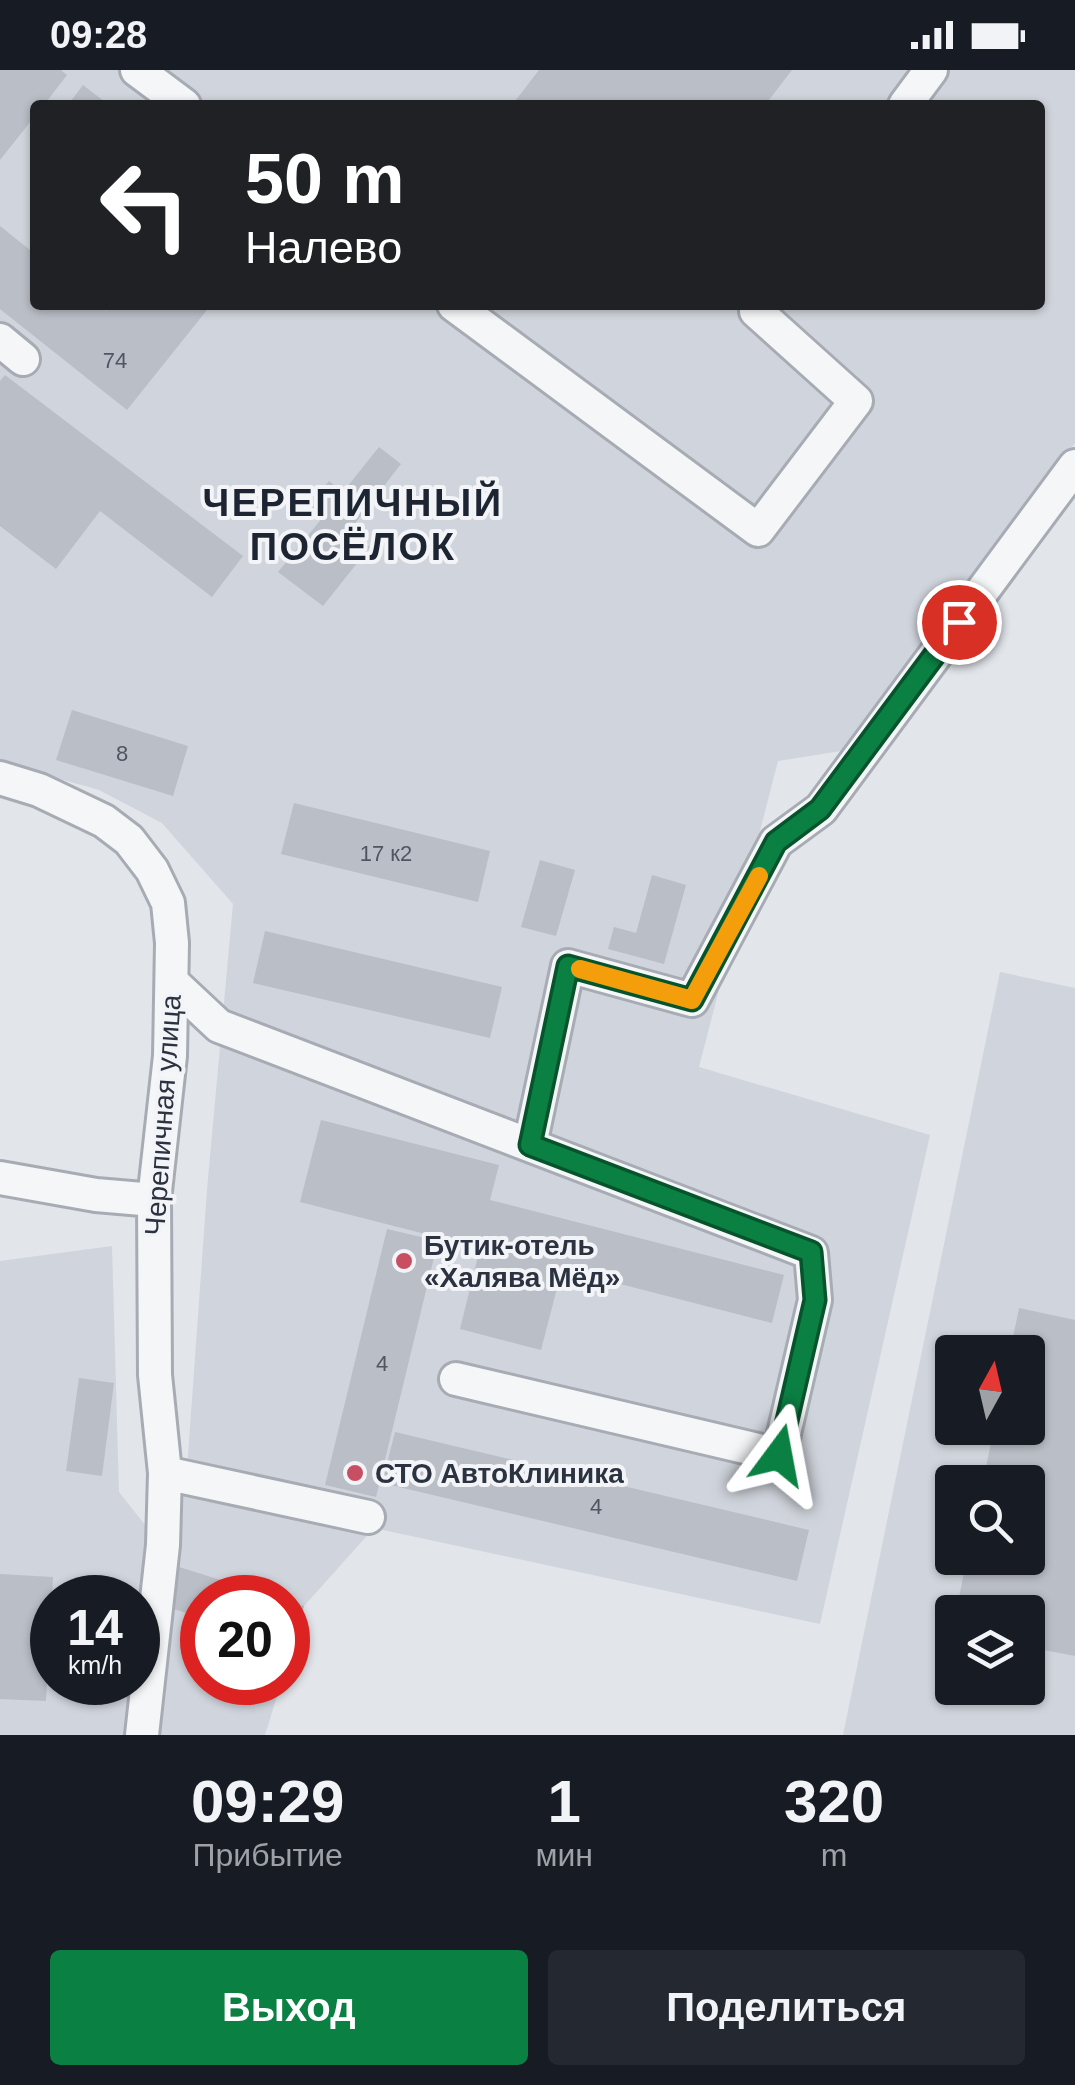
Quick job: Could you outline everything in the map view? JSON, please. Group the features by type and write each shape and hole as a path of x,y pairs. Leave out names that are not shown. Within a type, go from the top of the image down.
{"street":[{"path":"137,70 177,100"},
{"path":"909,100 931,70"},
{"path":"461,310 758,530 856,402 757,310"},
{"path":"530,1145 568,966 692,1000 776,842 820,809 1075,466"},
{"name":"Черепичная улица","path":"0,778 76,806 130,840 152,870 168,904 170,1056 154,1200 155,1375 164,1473 163,1544 142,1735"},
{"path":"172,982 219,1026 811,1252 815,1300 779,1455 456,1379"},
{"path":"0,1178 96,1195 154,1200"},
{"path":"164,1473 368,1516"}],"shaded area":[{"path":"0,70 1075,70 1075,443 841,751 778,761 699,1067 930,1135 820,1624 374,1528 310,1599 310,1575 180,1575 180,1705 274,1705 265,1735 0,1735 0,1261 112,1246 119,1492 176,1564 233,904 162,823 99,790 0,762"},
{"path":"1000,972 1075,988 1075,1735 843,1735"}],"building":[{"path":"0,70 61,70 67,75 48,100 30,100 30,122 0,160"},
{"path":"539,70 792,70 769,100 516,100"},
{"path":"83,85 102,100 72,100"},
{"path":"0,226 30,250 30,310 207,310 127,410 0,309"},
{"path":"5,375 243,556 212,597 100,511 56,569 0,526 0,381"},
{"path":"379,447 401,464 349,531 370,547 323,606 278,572 323,517 308,505 329,481 343,492"},
{"path":"72,710 188,746 173,796 56,760"},
{"path":"294,803 490,851 478,902 281,854"},
{"path":"540,860 575,870 556,936 521,927"},
{"path":"652,875 686,885 664,964 608,949 614,927 636,933"},
{"path":"265,931 502,987 490,1038 253,983"},
{"path":"321,1120 499,1165 490,1200 784,1275 772,1323 562,1269 541,1350 460,1329 480,1248 300,1202"},
{"path":"387,1229 438,1241 376,1497 325,1485"},
{"path":"1019,1308 1075,1320 1075,1656 1045,1650 1045,1595 959,1595 964,1575 1045,1575 1045,1465 986,1465 991,1445 1045,1445 1045,1335 1013,1335"},
{"path":"79,1378 114,1383 102,1476 66,1471"},
{"path":"395,1432 809,1530 797,1581 382,1483"},
{"path":"176,1566 204,1575 180,1575 180,1611 164,1606"},
{"path":"0,1574 30,1576 30,1700 0,1699"}],"slow traffic":[{"path":"580,969 692,1000 759,876"}],"place":[{"name":"Бутик-отель «Халява Мёд»","path":"404,1261"},
{"name":"СТО АвтоКлиника","path":"355,1473"}],"district":[{"name":"ЧЕРЕПИЧНЫЙ ПОСЁЛОК","path":"353,524"}],"route":[{"path":"779,1455 815,1300 811,1252 530,1145 568,966 692,1000 776,842 820,809 959,622"}]}
